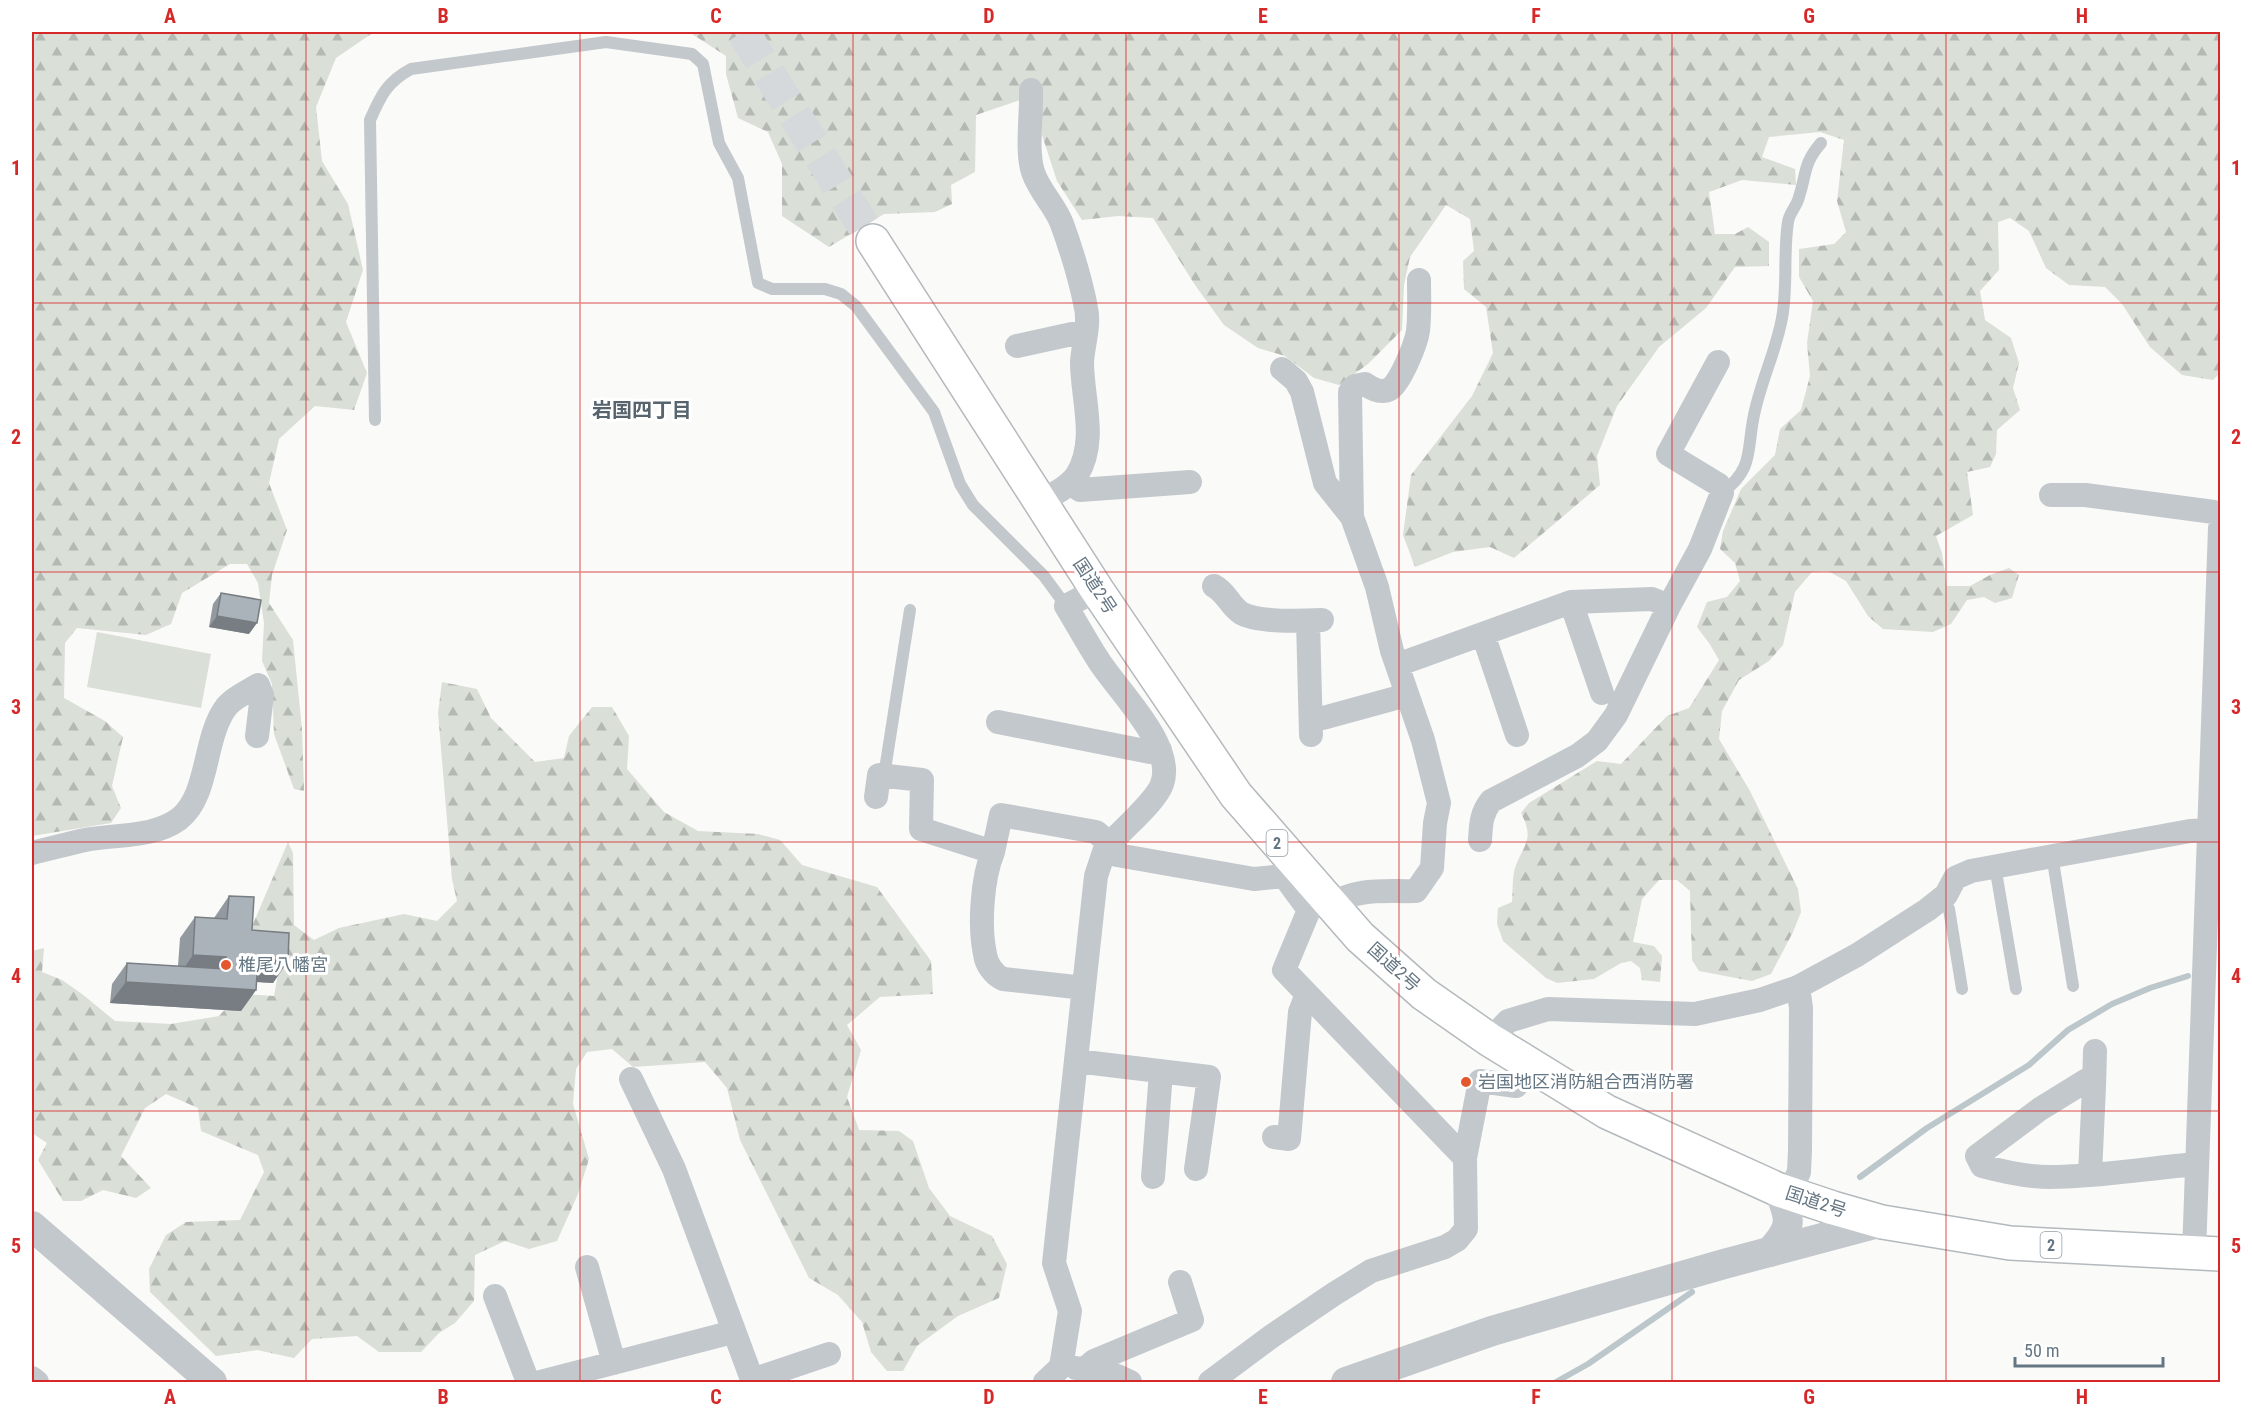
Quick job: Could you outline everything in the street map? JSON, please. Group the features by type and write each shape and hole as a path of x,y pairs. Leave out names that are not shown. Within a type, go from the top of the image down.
{"highway":[{"name":"国道2号","path":"873,241 1097,590 1236,795 1292,873 1331,905 1360,937 1424,994 1490,1040 1607,1112 1784,1192 1882,1222 2010,1243 2207,1254"}],"street":[{"path":"1030,90 1030,158 1033,173 1056,209 1063,225 1086,308 1088,324 1083,372 1088,408 1088,431 1083,460 1077,475 1070,483 1040,501"},
{"path":"1331,905 1344,896 1355,893 1416,891 1431,868 1439,803 1423,740 1392,651 1377,587 1352,517 1350,392 1355,386 1365,384 1374,390 1383,391 1391,388 1407,363 1418,334 1419,280"},
{"path":"1017,346 1072,334 1085,337"},
{"path":"1480,840 1481,822 1485,809 1491,801 1577,756 1597,741 1616,715 1669,606 1700,549 1722,493 1719,485 1668,454 1718,362"},
{"path":"1282,369 1296,381 1302,392 1325,483 1352,517"},
{"path":"1070,483 1080,490 1190,482"},
{"path":"2051,495 2095,496 2214,512 2220,517"},
{"path":"2207,1254 2197,1164 2220,528"},
{"path":"1214,586 1221,590 1240,613 1268,620 1315,620 1312,726 1323,718 1407,695"},
{"path":"1064,1373 1070,1311 1054,1263 1096,876 1107,846 1153,798 1162,784 1165,770 1160,750 1150,731 1099,661 1066,606 1097,590"},
{"path":"1397,665 1571,602 1652,599 1669,606"},
{"path":"1571,602 1602,693"},
{"path":"1483,634 1517,735"},
{"path":"32,853 85,840 154,831 180,818 195,797 206,766 211,738 228,705 258,685 262,695 257,736"},
{"path":"998,722 1150,752 1160,750"},
{"path":"880,786 922,780 921,829 993,852"},
{"path":"1084,988 1003,980 995,975 985,956 982,915 987,865 993,852 1001,815 1096,832 1117,855 1254,879 1292,873 1309,910 1284,970 1465,1158"},
{"path":"1490,1040 1508,1021 1548,1009 1695,1014 1760,1000 1798,987 1857,955 1942,898 1955,878 1971,871 2052,855 2209,830"},
{"path":"1770,1252 1785,1236 1789,1213 1784,1192 1799,1172 1801,1008 1798,987"},
{"path":"1274,1137 1289,1138 1300,1012 1307,994"},
{"path":"2090,1174 2095,1051"},
{"path":"1076,1061 1209,1077 1196,1169"},
{"path":"1210,1383 1272,1336 1371,1271 1445,1247 1458,1240 1466,1229 1465,1158 1480,1081 1516,1086 1531,1066"},
{"path":"1153,1177 1161,1071"},
{"path":"631,1079 674,1169 753,1381 829,1354"},
{"path":"2094,1087 2087,1080 2040,1109 1977,1156 1982,1167 2009,1173 2050,1177 2197,1164"},
{"path":"1346,1383 1492,1331 1882,1222"},
{"path":"32,1226 212,1383"},
{"path":"587,1267 614,1363"},
{"path":"1064,1373 1192,1320 1180,1282"},
{"path":"495,1296 528,1383"},
{"path":"540,1383 733,1332"},
{"path":"1064,1373 1117,1376 1130,1383"},
{"path":"32,1378 37,1383"}],"lane":[{"path":"375,420 370,120 381,94 396,77 411,69 606,42 692,54 703,64 719,143 738,178 758,283 772,289 825,289 841,294 856,306 934,412 960,484 973,505 1044,576 1066,606"},
{"path":"1722,493 1734,484 1749,457 1753,420 1764,375 1782,321 1786,291 1788,218 1800,196 1805,166 1821,143"},
{"path":"880,786 910,610"},
{"path":"2052,855 2073,986"},
{"path":"1995,866 2016,989"},
{"path":"1942,898 1949,909 1962,989"}],"green space":[{"path":"32,32 374,32 336,58 316,107 322,161 348,204 363,270 346,322 367,373 354,410 315,406 279,439 269,483 287,530 272,575 269,603 293,640 302,729 304,791 294,789 274,734 272,684 262,661 264,623 258,583 247,564 230,564 182,593 171,624 146,635 77,628 65,643 64,698 105,721 123,737 112,786 121,808 111,823 32,836"},
{"path":"577,32 2220,32 2220,373 2213,380 2182,375 2150,347 2122,304 2105,287 2069,285 2046,268 2029,231 2010,218 1998,222 1999,270 1980,291 1985,320 2011,338 2019,363 2013,388 2020,410 1997,430 1996,454 1990,467 1967,472 1973,515 1936,536 1942,553 1947,586 1970,586 2009,568 2019,575 2012,598 1995,603 1984,597 1967,600 1951,624 1933,632 1883,629 1868,616 1846,581 1828,571 1812,572 1795,592 1783,645 1769,661 1739,680 1722,711 1719,739 1750,791 1798,889 1801,912 1771,974 1752,981 1699,971 1692,960 1690,891 1677,880 1659,880 1642,899 1633,942 1654,946 1662,956 1660,982 1642,980 1640,968 1631,961 1621,963 1594,979 1557,983 1546,978 1503,941 1497,924 1498,908 1512,902 1514,872 1527,841 1527,829 1521,813 1529,803 1597,761 1621,764 1667,716 1689,708 1719,660 1697,627 1707,602 1727,597 1740,581 1735,563 1720,549 1723,531 1741,489 1775,455 1780,429 1801,410 1810,376 1807,343 1813,301 1799,277 1799,249 1834,244 1846,232 1837,201 1844,140 1820,132 1769,137 1762,157 1795,169 1796,185 1742,180 1709,192 1715,234 1735,234 1748,227 1769,242 1769,266 1735,267 1706,308 1659,347 1617,406 1597,456 1600,485 1514,558 1490,547 1453,552 1415,567 1403,535 1411,475 1472,396 1493,353 1486,307 1464,289 1463,261 1474,251 1470,219 1446,205 1410,257 1404,285 1402,330 1368,364 1339,385 1314,378 1285,356 1258,348 1224,325 1195,285 1153,218 1118,216 1082,220 1057,181 1042,135 1042,107 1023,99 976,115 975,172 951,185 952,204 935,212 884,214 829,247 782,216 782,164 768,132 738,118 726,74 726,56 692,34 585,34"},
{"path":"97,632 211,654 201,708 87,687"},
{"path":"442,682 477,689 491,718 535,762 564,758 569,736 592,707 612,707 629,736 627,769 664,812 698,831 758,834 780,840 802,865 877,887 931,961 933,994 880,997 847,1025 861,1050 847,1097 859,1130 899,1131 913,1141 929,1188 950,1216 992,1236 1007,1264 999,1298 958,1316 917,1346 903,1371 887,1371 871,1352 862,1322 838,1295 809,1278 740,1140 727,1088 705,1062 633,1067 612,1049 587,1052 576,1069 573,1104 589,1159 578,1194 557,1241 529,1249 505,1241 475,1255 474,1301 455,1323 439,1333 421,1352 379,1352 357,1336 312,1339 294,1358 257,1350 216,1356 150,1292 149,1269 166,1235 186,1222 240,1220 264,1172 258,1155 201,1131 198,1108 166,1094 145,1108 121,1156 151,1188 136,1198 103,1190 81,1201 63,1201 38,1160 47,1143 32,1133 32,951 44,948 42,972 62,980 115,1021 171,1024 219,1016 239,994 274,996 282,952 250,931 288,842 293,853 294,925 314,940 339,928 404,914 437,921 457,901 452,879 438,713"}],"building":[{"path":"221,593 261,600 257,623 217,616"},
{"path":"229,896 254,897 252,930 289,933 288,961 258,959 256,990 126,982 127,963 225,969 226,957 193,955 195,917 227,919"}],"waterway":[{"path":"1860,1177 1927,1128 2029,1065 2068,1030 2112,1004 2150,988 2188,976"},
{"path":"1556,1382 1588,1364 1692,1292"}],"tunnel":[{"path":"743,32 873,241"}],"place":[{"name":"椎尾八幡宮","path":"226,965"},
{"name":"岩国地区消防組合西消防署","path":"1466,1082"}],"district":[{"name":"岩国四丁目","path":"642,410"}]}
